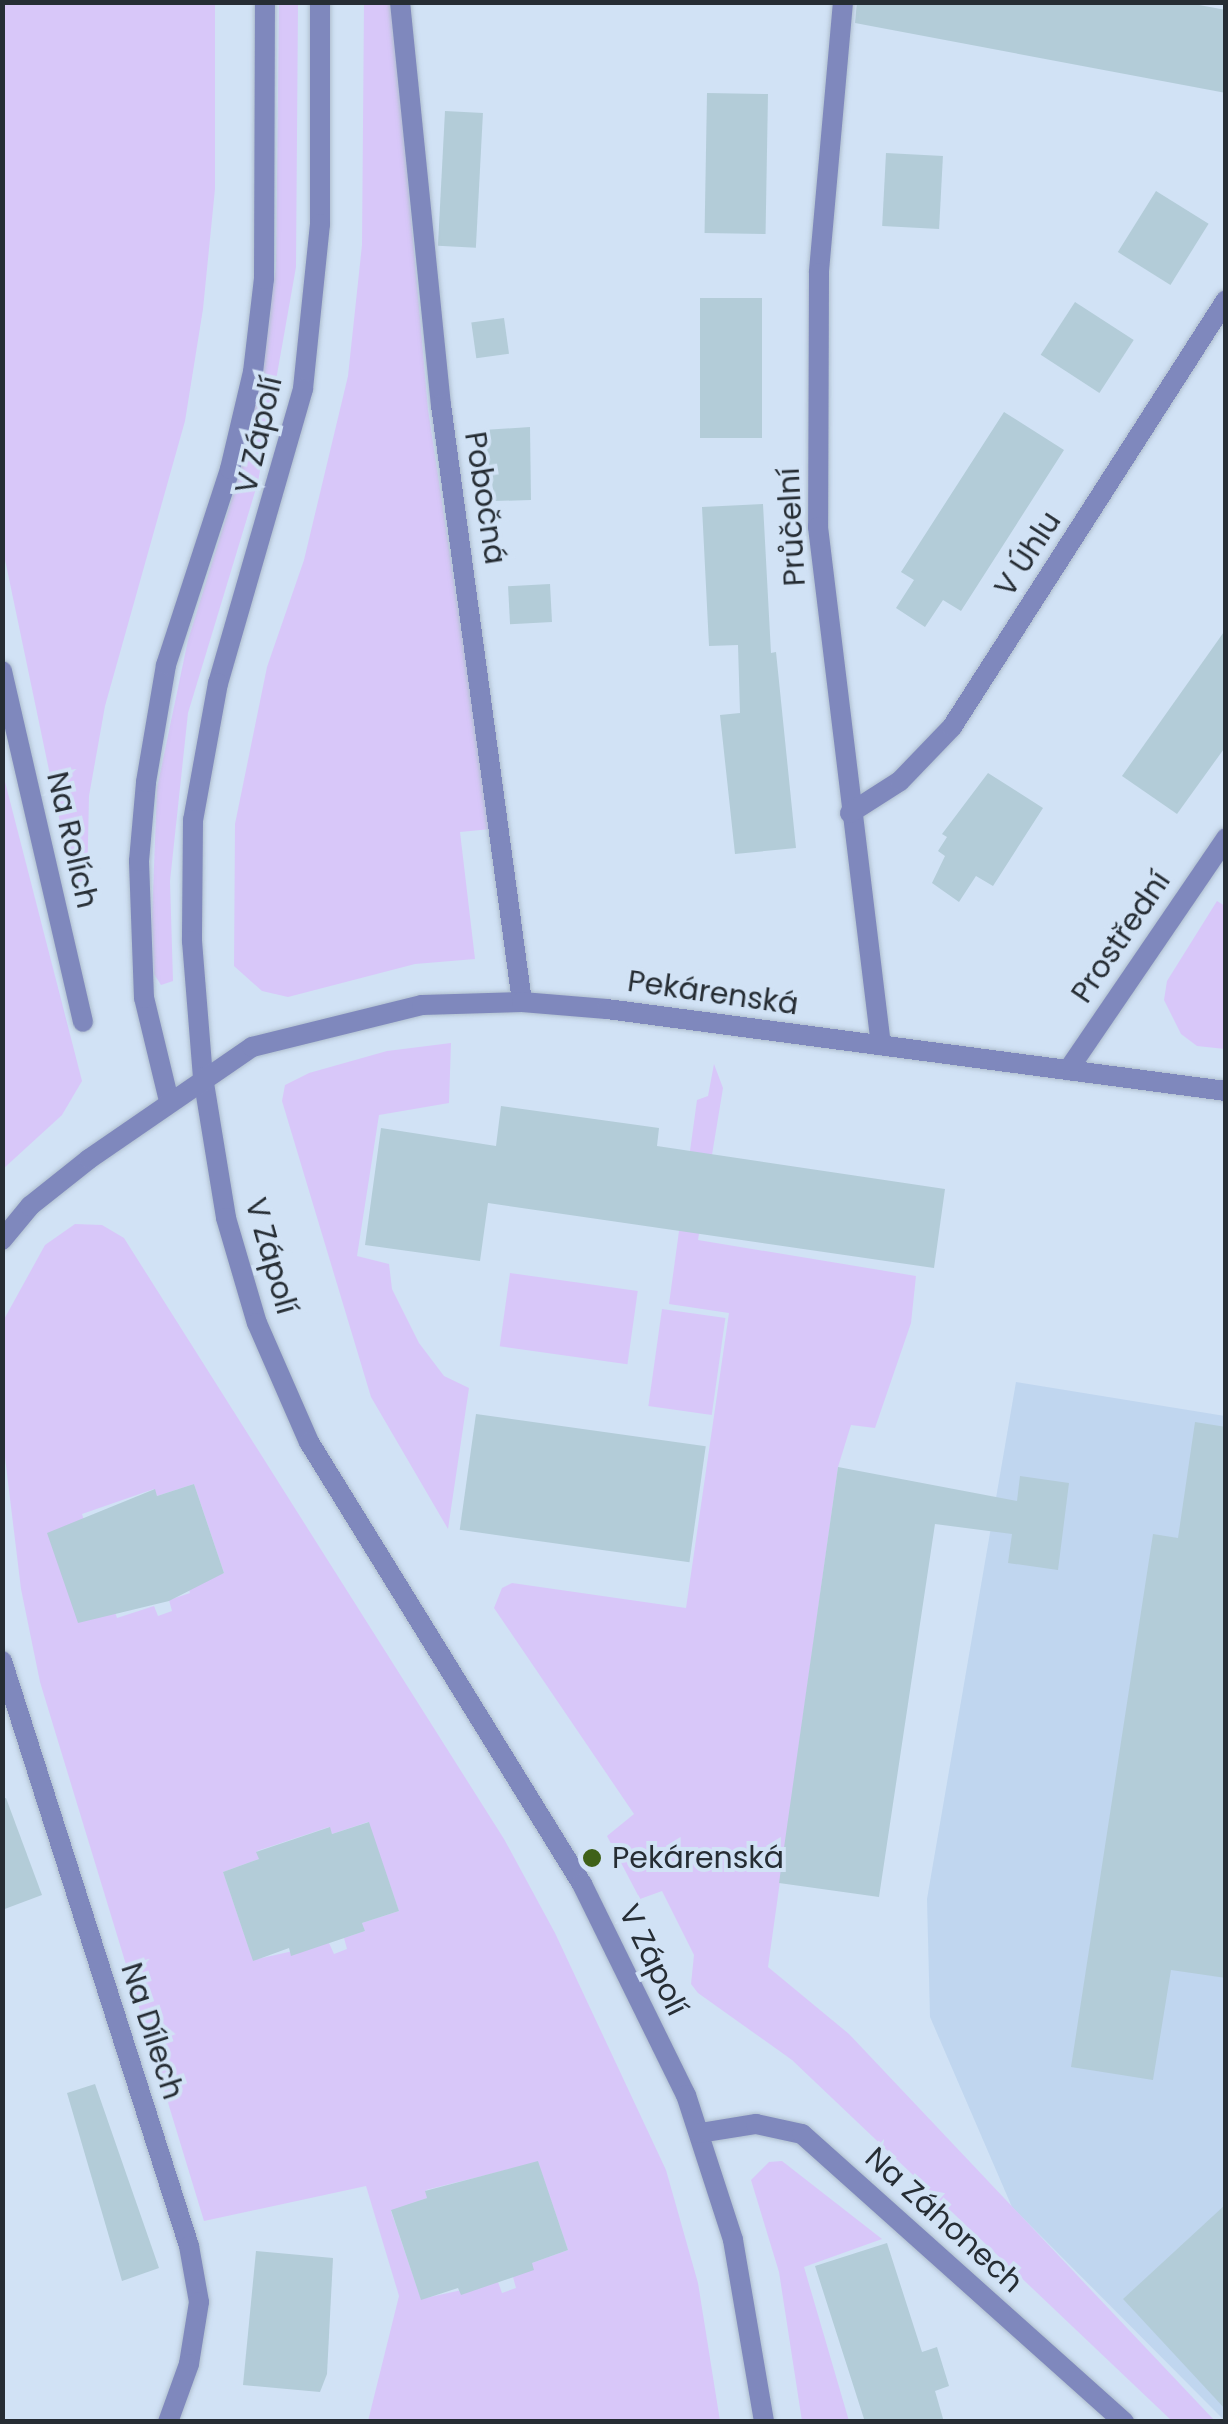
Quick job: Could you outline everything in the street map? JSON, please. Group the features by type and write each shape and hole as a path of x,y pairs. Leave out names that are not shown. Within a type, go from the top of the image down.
{"street":[{"name":"V Zápolí","path":"169,1101 144,998 139,861 144,798 166,665 230,469 253,372 266,204 266,2"},
{"name":"V Zápolí","path":"320,2 320,224 303,390 218,683 193,820 192,942 203,1077 234,1248 278,1378 309,1442 582,1884 700,2134 733,2240 764,2422"},
{"name":"Pobočná","path":"400,2 441,406 522,1002"},
{"name":"Průčelní","path":"843,2 819,273 818,527 881,1045"},
{"name":"V Úhlu","path":"850,813 900,781 952,728 1226,300"},
{"name":"Na Rolích","path":"2,671 83,1022"},
{"name":"Prostřední","path":"1068,1070 1226,838"},
{"name":"Pekárenská","path":"169,1101 252,1046 330,1024 422,1005 522,1002 1226,1092"},
{"path":"2,1240 30,1206 169,1101"},
{"name":"Na Dílech","path":"2,1662 189,2246 199,2302 189,2364 168,2422"},
{"name":"Na Záhonech","path":"700,2134 756,2124 802,2134 1124,2422"}],"shaded area":[{"path":"2,3 215,3 215,189 203,309 185,421 105,706 89,796 87,888 73,885 3,550"},
{"path":"279,3 298,3 296,267 258,482 188,713 170,881 173,981 161,985 154,974 152,919 157,788 188,640 239,476 276,268"},
{"path":"364,3 392,3 428,409 491,829 460,832 475,959 415,964 288,997 262,991 234,966 235,824 267,667 304,560 348,376 362,245"},
{"path":"3,774 82,1081 62,1115 3,1169"},
{"path":"1217,901 1225,906 1225,1049 1197,1046 1181,1034 1164,1000 1167,981"},
{"path":"451,1043 449,1103 379,1115 357,1256 389,1264 392,1289 419,1343 444,1376 469,1388 448,1529 371,1397 282,1101 285,1085 309,1073 387,1051"},
{"path":"714,1064 723,1088 698,1240 916,1276 911,1323 875,1428 851,1425 838,1467 768,1967 849,2034 1215,2421 1172,2421 792,2060 698,1993 691,1984 694,1955 662,1891 640,1899 607,1836 634,1814 494,1608 502,1588 512,1583 686,1608 729,1313 669,1304 697,1100 708,1096"},
{"path":"75,1224 102,1225 124,1238 504,1839 555,1933 666,2170 698,2283 720,2421 368,2421 399,2296 366,2186 204,2221 40,1682 21,1589 3,1441 2,1323 45,1245","holes":["194,1484 224,1573 188,1586 190,1593 169,1600 172,1611 158,1616 154,1606 117,1618 82,1514 154,1489 157,1496","368,1822 399,1911 362,1923 365,1931 344,1938 347,1949 334,1954 329,1943 253,1960 223,1872 259,1859 257,1851 329,1827 332,1834","538,2162 568,2250 532,2263 513,2277 516,2288 502,2293 498,2282 421,2299 391,2211 427,2198 426,2190"]},
{"path":"510,1273 638,1291 627,1364 500,1346"},
{"path":"662,1309 725,1318 712,1415 648,1406"},
{"path":"1016,1382 1225,1416 1225,2421 1012,2207 930,2017 927,1899"},
{"path":"782,2161 882,2239 804,2267 849,2421 802,2421 779,2272 751,2180 769,2162"}],"building":[{"path":"857,2 1183,2 1226,10 1226,93 855,23"},
{"path":"707,93 768,94 766,234 705,233"},
{"path":"445,111 483,113 476,248 438,246"},
{"path":"886,153 943,156 939,229 882,226"},
{"path":"1156,191 1209,224 1170,285 1118,252"},
{"path":"700,298 762,298 762,438 700,438"},
{"path":"1075,302 1134,340 1099,393 1041,355"},
{"path":"504,318 509,354 476,358 471,323"},
{"path":"1004,412 1064,450 961,611 943,600 925,627 896,608 914,580 901,572"},
{"path":"530,427 531,500 495,501 483,430"},
{"path":"763,504 771,653 776,652 796,848 735,854 720,715 740,713 738,645 709,646 702,507"},
{"path":"550,584 552,622 510,624 508,586"},
{"path":"1226,629 1226,746 1177,814 1122,776"},
{"path":"988,773 1043,808 993,886 976,876 959,902 932,883 945,856 938,851 947,837 942,834"},
{"path":"501,1106 659,1128 657,1146 945,1189 934,1268 488,1203 480,1261 365,1245 381,1128 496,1146"},
{"path":"476,1414 706,1446 689,1562 460,1530"},
{"path":"1195,1422 1226,1427 1226,1978 1171,1970 1153,2080 1071,2067 1153,1534 1178,1538"},
{"path":"838,1467 1017,1501 1020,1476 1069,1483 1058,1570 1008,1563 1012,1534 935,1524 879,1897 779,1883"},
{"path":"194,1484 224,1573 169,1601 78,1623 47,1533 155,1489 157,1496"},
{"path":"6,1798 42,1895 2,1910 2,1799"},
{"path":"369,1822 399,1911 362,1923 365,1931 291,1956 289,1948 253,1961 223,1872 259,1859 256,1852 330,1827 332,1834"},
{"path":"95,2084 159,2268 122,2281 67,2093"},
{"path":"538,2161 568,2250 532,2263 534,2270 461,2295 458,2288 421,2300 391,2210 427,2198 425,2191"},
{"path":"1226,2204 1226,2410 1123,2299"},
{"path":"887,2243 922,2352 937,2347 949,2386 935,2391 944,2422 865,2422 815,2266"},
{"path":"256,2251 333,2258 327,2374 320,2392 243,2385"}],"place":[{"name":"Pekárenská","path":"592,1858"}]}
